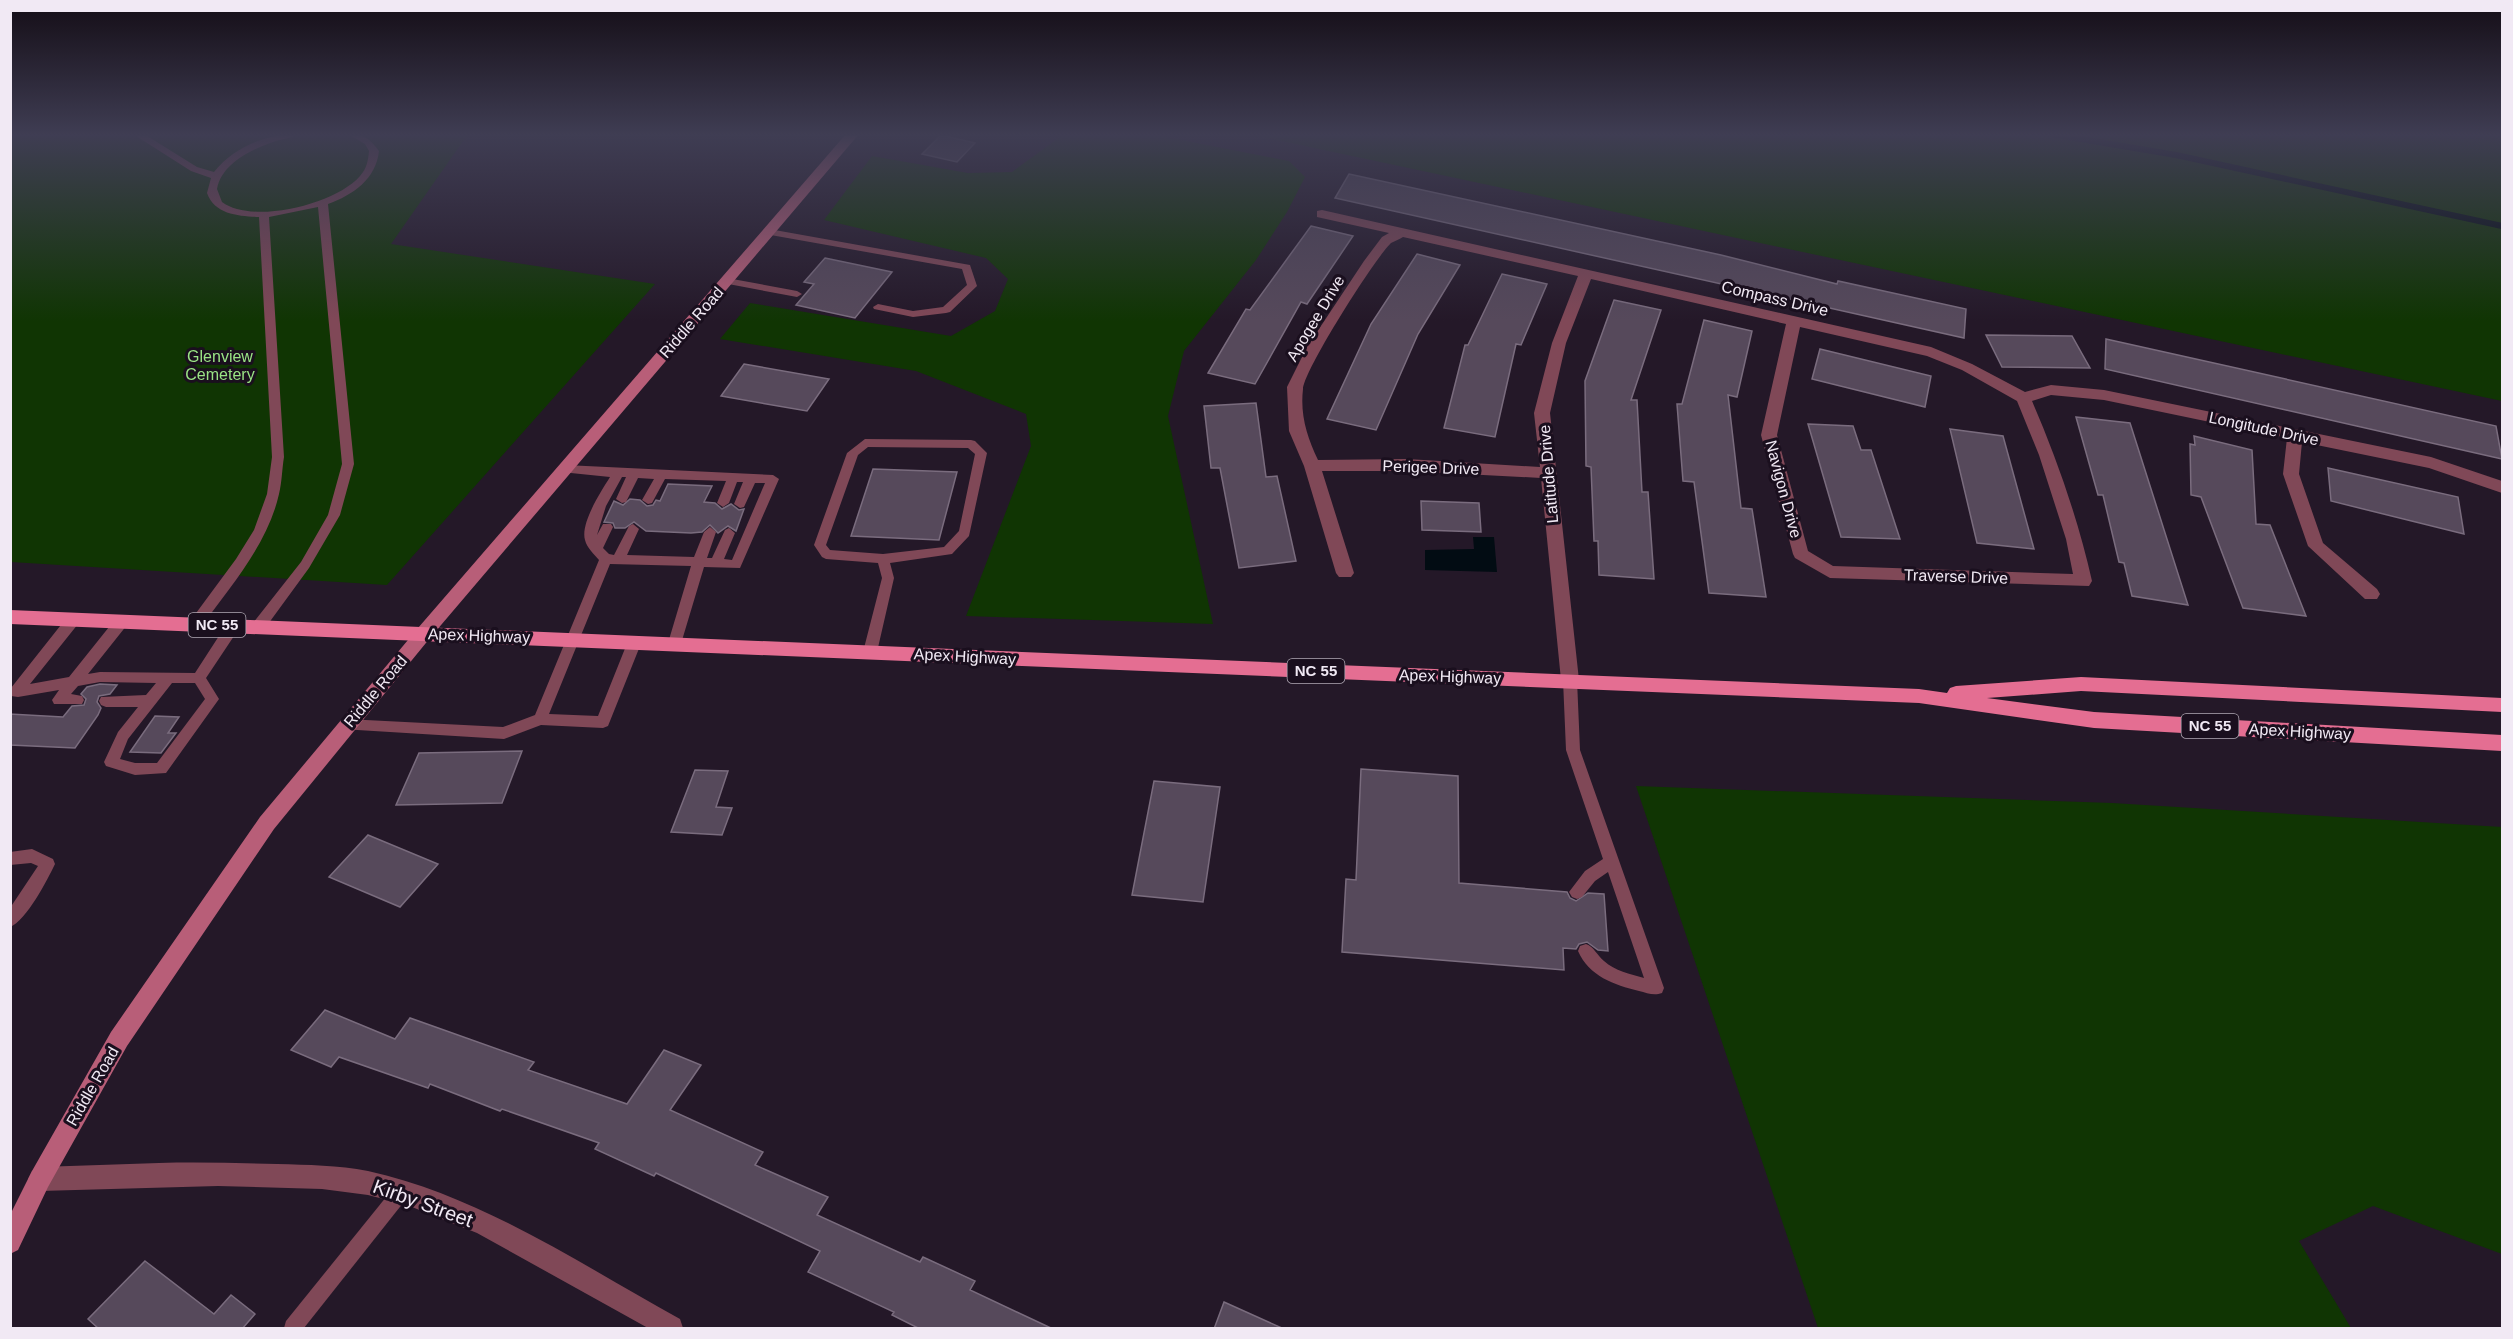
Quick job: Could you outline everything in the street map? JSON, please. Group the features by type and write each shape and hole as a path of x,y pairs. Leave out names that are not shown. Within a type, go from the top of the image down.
{"main road":[{"name":"Riddle Road","path":"10,1242 40,1179 119,1040 232,871 346,725 799,196"},
{"name":"Apex Highway","path":"10,617 635,641 1918,696 2094,720 2502,743"},
{"name":"Apex Highway","path":"1918,696 2081,684 2502,705"}],"street":[{"name":"Compass Drive","path":"1322,214 1931,352 1967,367 2023,398"},
{"name":"Apogee Drive","path":"1345,573 1312,466 1296,431 1295,387 1312,350 1369,264 1387,240 1400,233"},
{"name":"Latitude Drive","path":"1570,680 1554,547 1542,413 1559,343 1586,274"},
{"name":"Navigon Drive","path":"1794,321 1769,435 1801,554 1830,572"},
{"name":"Longitude Drive","path":"2023,398 2051,390 2104,395 2431,463 2502,487"},
{"name":"Traverse Drive","path":"1830,572 2082,581 2074,539 2050,465 2023,398"},
{"path":"2295,434 2291,474 2316,546 2371,594"},
{"name":"Perigee Drive","path":"1312,466 1407,465 1549,473"},
{"name":"Kirby Street","path":"40,1179 147,1173 220,1173 340,1179 369,1183 400,1192 506,1235 671,1329"}],"lane":[{"path":"213,196 222,207 234,212 264,215 292,212 337,196"},
{"path":"258,627 305,565 334,515 348,464 323,203"},
{"path":"195,624 239,565 256,535 272,495 278,457 264,215"},
{"path":"769,232 966,267 972,286 946,310 913,315 878,307"},
{"path":"727,281 797,294"},
{"path":"865,443 971,444 981,453 965,533 948,551 883,559 826,554 820,546 853,453 865,443"},
{"path":"565,469 773,479 736,565 612,560 591,542 590,531 609,486 619,472"},
{"path":"622,499 634,473"},
{"path":"648,500 662,474"},
{"path":"723,503 733,478"},
{"path":"740,504 751,478"},
{"path":"597,548 607,527"},
{"path":"540,719 573,639 612,560 633,529"},
{"path":"675,643 710,532"},
{"path":"716,563 729,533"},
{"path":"870,652 888,578 883,559"},
{"path":"14,692 73,620"},
{"path":"77,700 59,700 122,621"},
{"path":"199,678 233,626"},
{"path":"346,725 504,733 540,719 603,722 635,641"},
{"path":"14,692 100,677 199,678"},
{"path":"167,679 123,736 111,762 135,769 161,768 212,699 199,678"},
{"path":"1570,680 1574,750 1656,988 1610,975 1595,967 1586,951"},
{"path":"106,701 150,701"},
{"path":"10,859 32,856 48,864 28,897 10,920"},
{"path":"1577,892 1590,876 1611,862"},
{"path":"293,1329 400,1192"}],"green space":[{"name":"Glenview Cemetery","path":"10,196 424,196 391,244 655,284 387,585 11,562"},
{"path":"842,196 1295,196 1256,260 1184,351 1168,416 1213,624 966,616 1031,446 1026,414 916,371 720,339 750,303 951,336 995,311 1008,279 986,258 824,220"},
{"path":"1542,196 2502,196 2502,401"},
{"path":"1636,786 2112,803 2502,827 2502,1254 2373,1206 2299,1241 2351,1328 1818,1328"}],"shaded area":[{"path":"1473,537 1494,537 1497,572 1425,570 1425,550 1474,549"}],"building":[{"path":"1452,196 1721,255 1837,284 1838,281 1966,309 1964,338 1335,198"},
{"path":"1311,226 1353,236 1307,304 1301,302 1255,384 1208,373 1246,309 1250,310"},
{"path":"1417,254 1460,265 1418,334 1376,430 1327,419 1371,324"},
{"path":"825,258 892,272 855,318 796,305 814,284 804,282"},
{"path":"1502,274 1547,284 1521,345 1516,344 1495,437 1444,428 1465,345 1468,345"},
{"path":"1614,300 1661,310 1631,400 1637,400 1642,492 1648,492 1654,579 1599,575 1598,541 1594,541 1591,467 1586,466 1585,381"},
{"path":"1704,320 1752,331 1737,397 1728,395 1741,508 1752,509 1766,597 1709,593 1694,482 1683,481 1677,404 1682,404"},
{"path":"1986,335 2072,336 2090,368 2002,367"},
{"path":"2106,339 2496,426 2502,459 2105,369"},
{"path":"1820,349 1931,376 1925,407 1812,379"},
{"path":"744,364 829,379 807,411 721,396"},
{"path":"1256,403 1266,477 1277,476 1296,561 1239,568 1220,468 1211,468 1204,406"},
{"path":"2076,417 2130,423 2188,605 2132,596 2124,563 2119,562 2103,495 2098,495"},
{"path":"1808,424 1853,426 1861,450 1871,450 1900,539 1841,537"},
{"path":"1950,429 2003,436 2034,549 1977,543"},
{"path":"2194,436 2252,450 2256,524 2270,525 2306,616 2243,608 2201,497 2191,495 2190,444 2195,445"},
{"path":"2328,468 2458,497 2464,534 2331,501"},
{"path":"873,469 957,472 939,540 851,536"},
{"path":"668,484 712,486 704,502 715,503 722,509 731,504 739,510 744,509 736,531 728,526 718,533 710,525 702,532 646,531 634,522 625,528 615,528 613,523 604,522 614,501 623,505 630,499 640,500 647,506 653,505 656,500 660,501"},
{"path":"1421,501 1479,503 1481,532 1422,530"},
{"path":"100,684 117,685 110,694 99,696 97,702 101,708 98,715 75,748 10,745 10,714 63,717 72,706 84,705 86,699 81,694 87,687"},
{"path":"155,716 179,717 168,733 176,733 161,753 130,752"},
{"path":"522,751 502,803 396,805 419,753"},
{"path":"1361,769 1458,776 1459,883 1567,892 1570,898 1576,901 1588,893 1604,894 1608,951 1598,950 1587,942 1579,944 1576,949 1563,948 1564,970 1342,952 1346,879 1356,880"},
{"path":"695,770 728,771 716,807 732,808 722,835 671,832"},
{"path":"1154,781 1220,787 1203,902 1132,895"},
{"path":"368,835 438,864 400,907 329,877"},
{"path":"325,1010 395,1039 410,1018 534,1062 528,1070 627,1104 664,1050 701,1065 670,1110 763,1152 755,1165 828,1197 817,1215 920,1262 923,1257 975,1281 970,1290 1053,1329 920,1329 892,1315 894,1312 808,1272 820,1251 656,1173 654,1176 595,1149 599,1143 502,1109 500,1111 430,1084 428,1088 339,1057 331,1067 291,1050"},
{"path":"145,1261 214,1314 231,1295 255,1314 242,1329 99,1329 88,1319"},
{"path":"1224,1302 1284,1329 1214,1329"}],"waterway":[{"path":"2366,196 2502,226"}]}
